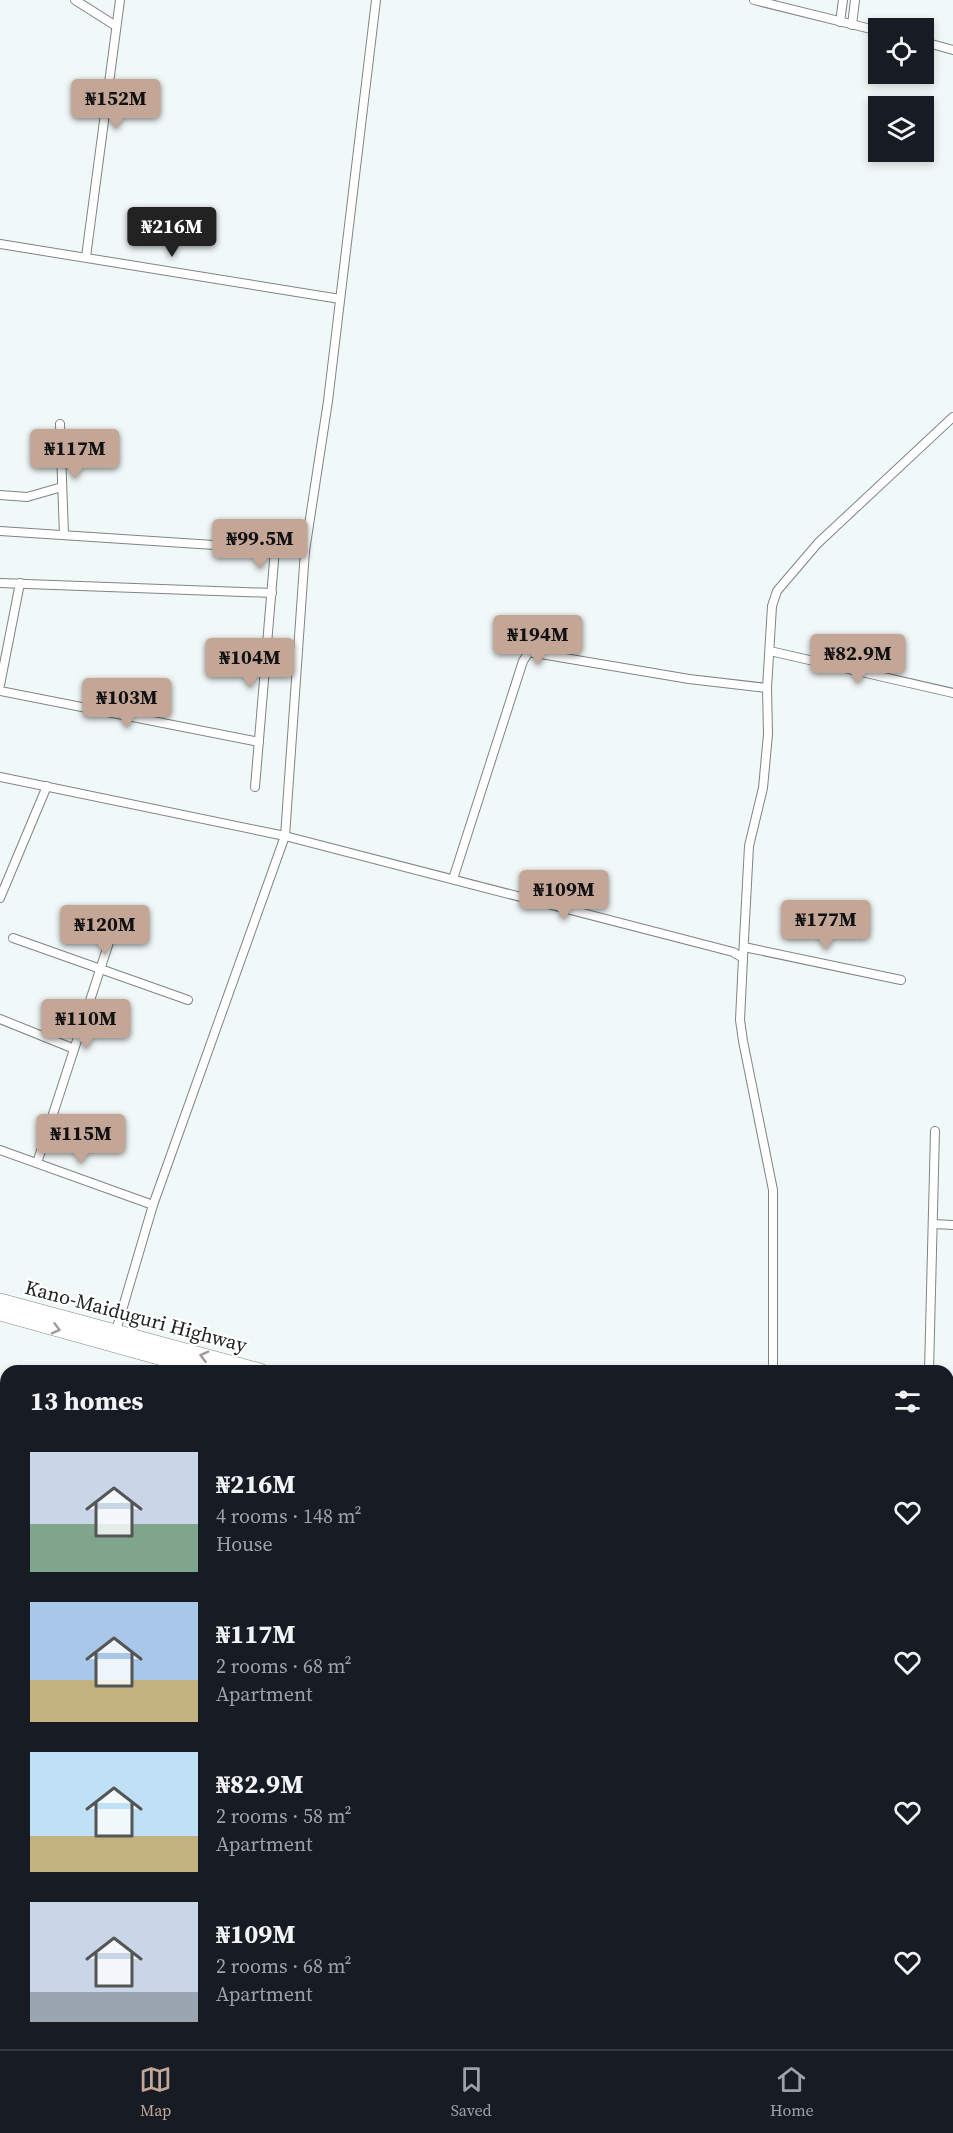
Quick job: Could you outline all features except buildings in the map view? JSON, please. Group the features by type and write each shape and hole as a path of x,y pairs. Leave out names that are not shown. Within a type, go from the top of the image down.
{"highway":[{"name":"Kano-Maiduguri Highway","path":"0,1301 192,1365"},
{"name":"Kano-Maiduguri Highway","path":"0,1313 233,1365"}],"street":[{"path":"75,0 116,26"},
{"path":"86,257 120,0"},
{"path":"114,1338 153,1205 285,836 305,551 340,299 376,0"},
{"path":"754,0 868,28"},
{"path":"840,22 843,0"},
{"path":"852,24 855,0"},
{"path":"934,45 953,50"},
{"path":"0,244 340,299"},
{"path":"773,1365 773,1190 740,1020 749,846 763,788 768,734 767,688 772,606 777,591 790,574 870,493 953,417"},
{"path":"60,424 64,536"},
{"path":"0,495 27,497 62,487"},
{"path":"0,531 305,551"},
{"path":"255,787 275,549"},
{"path":"0,583 272,593"},
{"path":"0,685 20,584"},
{"path":"770,651 953,693"},
{"path":"453,879 523,661 529,652 689,679 767,688"},
{"path":"0,691 259,742"},
{"path":"0,777 285,836 733,952 743,958"},
{"path":"0,898 47,786"},
{"path":"37,1163 72,1048 113,930"},
{"path":"13,938 188,1000"},
{"path":"744,947 901,980"},
{"path":"0,1019 72,1048"},
{"path":"929,1365 935,1131"},
{"path":"0,1150 153,1205"},
{"path":"933,1224 953,1225"}]}
